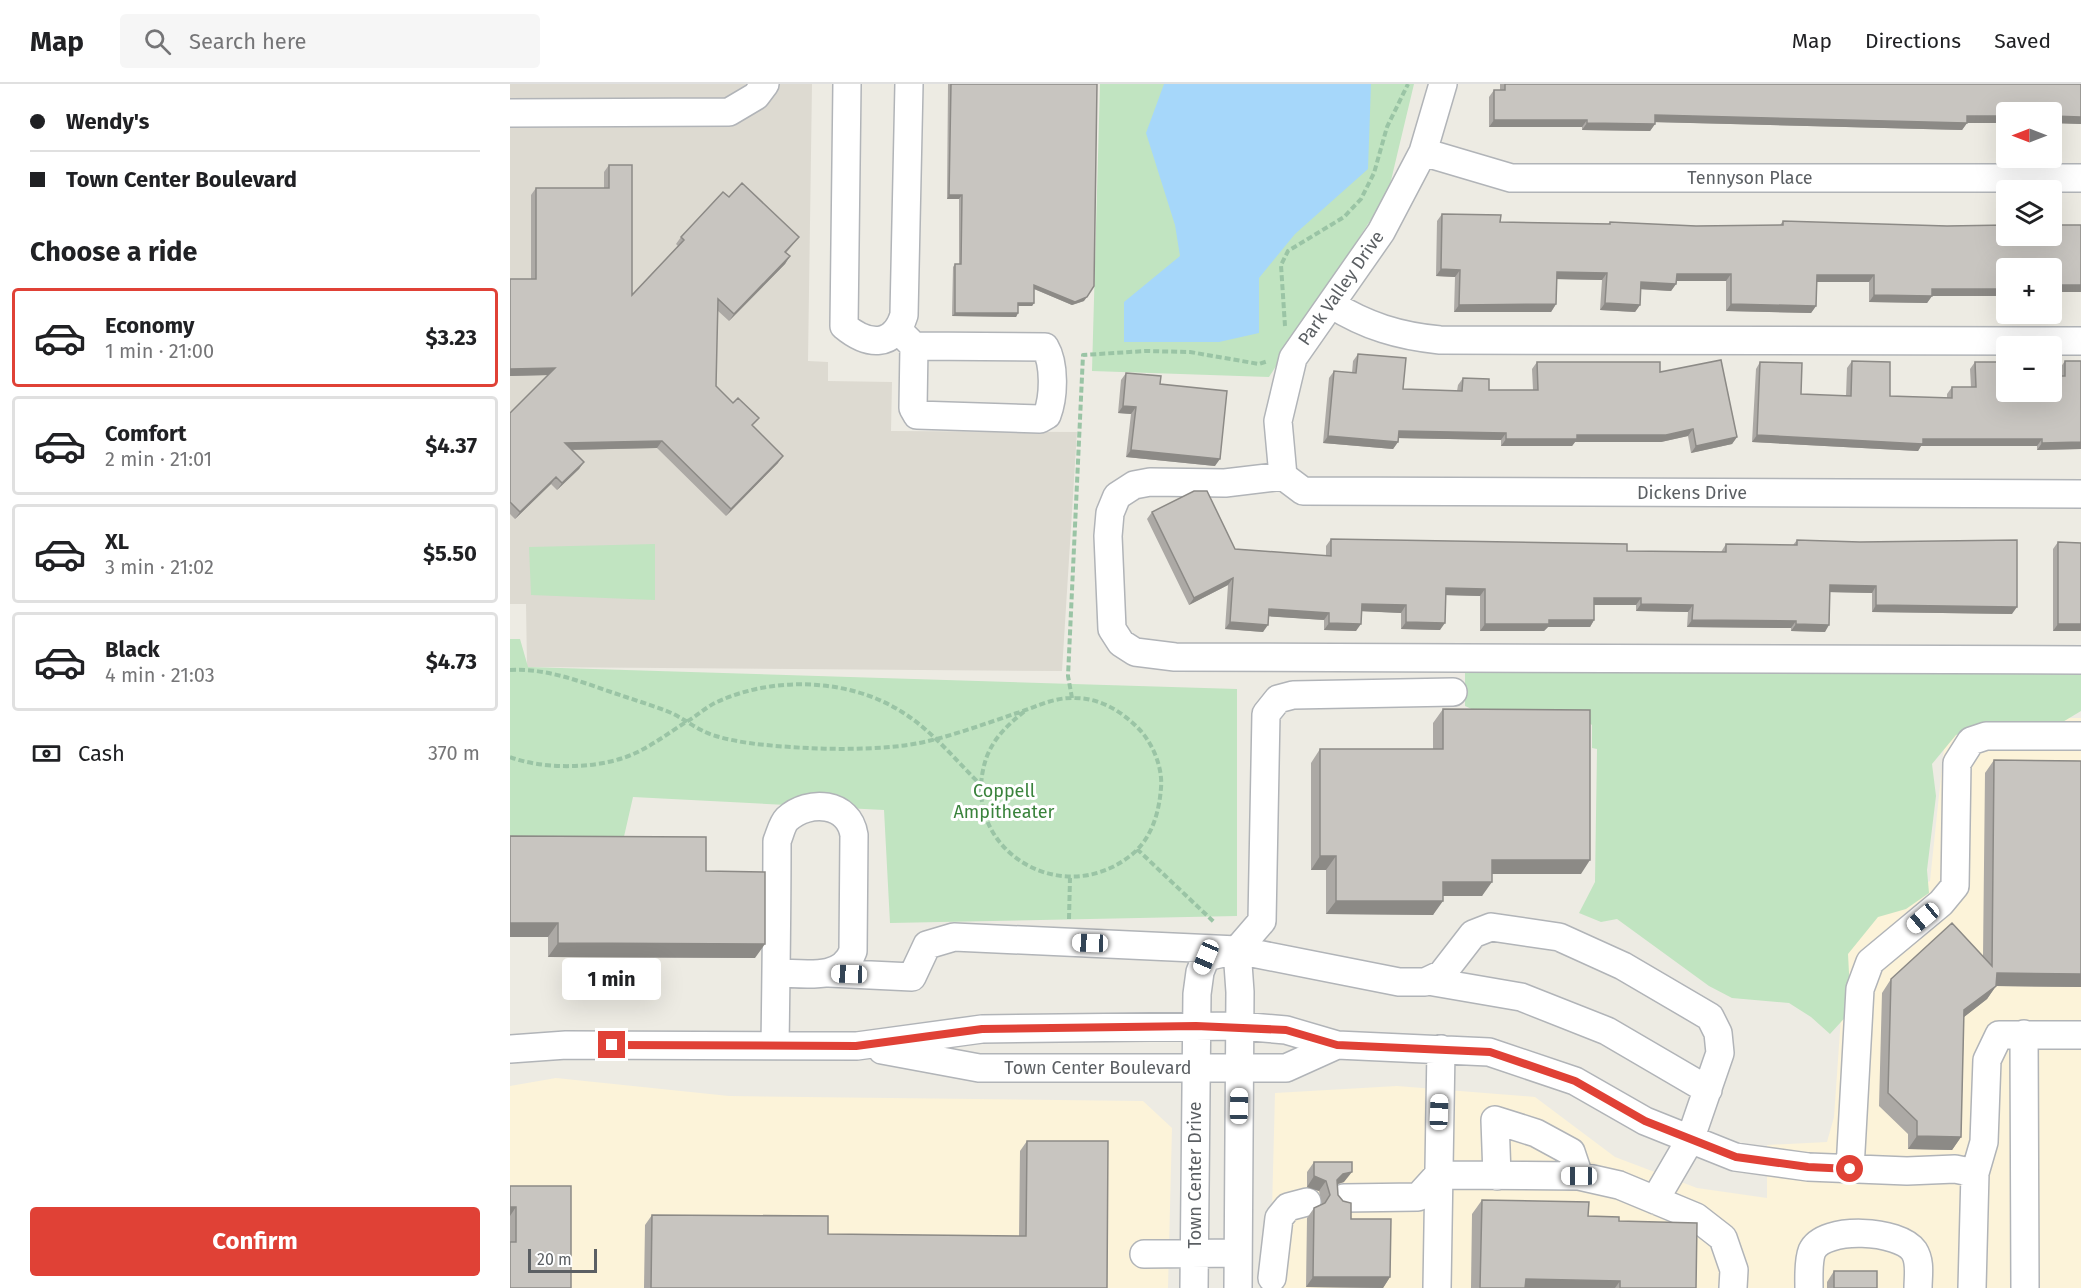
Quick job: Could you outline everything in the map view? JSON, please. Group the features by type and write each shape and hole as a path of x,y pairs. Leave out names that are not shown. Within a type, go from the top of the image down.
{"street":[{"path":"510,113 729,112 756,96 765,84"},
{"path":"847,84 844,326 871,341 907,339 1045,347 1051,357 1050,406 1047,415 1040,418 917,415 913,408 907,339 904,315 909,84"},
{"name":"Park Valley Drive","path":"1293,484 1278,421 1293,358 1381,232 1423,152 1443,84"},
{"name":"Tennyson Place","path":"1423,152 1511,178 2081,178"},
{"path":"1331,304 1356,320 1383,330 1407,337 1440,340 2081,341"},
{"name":"Dickens Drive","path":"2081,494 1150,482 1134,485 1117,496 1110,513 1108,536 1109,610 1112,629 1122,643 1135,652 1174,657 2081,660"},
{"path":"1238,1272 1240,992 1238,950 1262,921 1266,810 1264,742 1266,714 1278,699 1293,695 1454,692"},
{"path":"1850,1169 1860,989 1870,962 1941,903 1955,886 1957,763 1971,741 1986,736 2081,736"},
{"path":"775,1046 777,840 784,820 801,809 837,809 847,814 852,823 854,835 853,951 849,963 840,970 829,973"},
{"path":"1428,981 1443,974 1473,934 1491,927 1559,937 1623,966 1710,1017 1718,1034 1720,1053 1690,1140 1655,1200"},
{"path":"776,973 912,977 927,945 954,937 1238,950 1399,982 1428,981 1521,997 1607,1031 1708,1090"},
{"name":"Town Center Drive","path":"1194,1288 1197,994 1200,972 1206,957 1222,951 1238,950"},
{"name":"Town Center Boulevard","path":"510,1049 566,1045 856,1046 982,1029 1239,1026 1286,1030 1337,1045 1490,1052 1575,1081 1645,1121 1736,1157 1808,1167 1907,1171 1955,1169 1975,1173"},
{"path":"2024,1034 2025,1288"},
{"path":"1972,1288 1975,1173 1984,1142 1988,1060 1999,1035 2081,1035"},
{"name":"Town Center Boulevard","path":"856,1046 979,1068 1286,1068 1337,1045"},
{"path":"1437,1288 1441,1049"},
{"path":"1497,1176 1495,1120 1536,1133 1571,1152 1579,1176"},
{"path":"1344,1198 1418,1197 1438,1175 1579,1176 1619,1185 1696,1216 1723,1238 1734,1270 1733,1288"},
{"path":"1144,1254 1194,1253 1238,1272 1274,1283 1279,1218 1288,1207 1307,1202"},
{"path":"1809,1288 1812,1250 1822,1239 1843,1233 1897,1238 1913,1250 1918,1261 1918,1288"}],"path":[{"path":"1285,332 1281,265 1288,251 1344,217 1361,199 1374,174 1387,127 1408,84"},
{"path":"1072,698 1068,676 1083,355 1145,351 1190,352 1259,364 1270,360 1275,353"},
{"path":"510,670 558,673 670,712 706,733 754,743 796,747 901,746 1026,710 1050,700 1072,698 1102,703 1125,715 1144,734 1156,757 1162,783 1159,809 1150,834 1137,849 1111,869 1086,877 1070,878 1060,878 1035,871 1012,856 995,836 985,812 982,786 987,756 1002,730 1026,710"},
{"path":"510,757 523,762 563,766 623,758 688,722 715,703 746,692 778,686 823,686 857,692 900,711 937,737 982,786"},
{"path":"1137,849 1216,925 1238,950"},
{"path":"1069,942 1070,878"}],"shaded area":[{"path":"510,84 812,84 808,361 828,362 828,381 892,382 891,431 1077,432 1062,671 527,667 526,604 510,604"},
{"path":"2081,718 2081,1288 1270,1288 1275,1093 1397,1086 1535,1097 1615,1157 1697,1188 1767,1198 1767,1145 1827,1142 1834,1117 1842,1003 1839,960 1878,911 1930,881 1947,719"},
{"path":"556,1078 729,1096 1143,1101 1172,1128 1168,1288 510,1288 510,1086"}],"green space":[{"path":"1100,84 1414,84 1388,193 1269,377 1092,371"},
{"path":"655,544 655,600 531,595 529,547"},
{"name":"Coppell Ampitheater","path":"510,639 520,639 528,667 1237,689 1237,916 890,923 884,810 633,797 618,863 510,866"},
{"path":"1465,665 2081,673 2081,711 2061,723 1975,729 1956,735 1932,764 1936,796 1927,870 1929,893 1906,909 1878,917 1848,954 1851,1011 1830,1034 1811,1017 1789,1003 1732,998 1709,986 1617,919 1601,922 1579,913 1595,882 1597,749 1592,748 1592,725 1574,711 1478,712 1465,706"}],"water":[{"path":"1164,84 1371,84 1368,169 1295,234 1259,278 1259,333 1219,342 1124,342 1124,302 1180,256 1175,225 1146,133"}],"building":[{"path":"951,84 1097,84 1094,286 1087,297 1075,302 1034,285 1034,303 1018,303 1018,313 955,313 955,264 961,264 962,195 949,195"},
{"path":"1505,84 2081,84 2081,117 2062,116 2062,102 1996,102 1996,116 1967,116 1967,123 1655,115 1655,124 1587,123 1587,120 1494,120 1494,90 1505,90"},
{"path":"609,165 632,165 632,295 684,240 681,237 723,192 729,197 742,183 799,237 785,252 790,256 734,314 718,299 716,386 733,403 738,398 759,418 752,425 783,456 731,509 662,441 565,443 584,462 562,483 556,477 520,512 510,502 510,413 555,368 510,369 510,279 536,279 536,188 609,188"},
{"path":"1442,214 1501,215 1500,222 1610,224 1610,222 1696,226 1783,225 1783,221 1996,225 1996,246 2062,246 2062,225 2081,225 2081,285 2062,285 2062,258 1996,258 1996,289 1932,289 1932,296 1874,295 1874,275 1817,275 1816,306 1731,304 1731,274 1677,274 1676,284 1641,282 1640,305 1605,303 1607,273 1557,272 1556,304 1459,305 1460,270 1441,269"},
{"path":"1358,354 1406,358 1403,389 1462,391 1463,378 1489,379 1489,390 1538,390 1537,362 1660,362 1660,372 1721,360 1737,437 1696,446 1693,429 1666,435 1577,435 1577,439 1506,439 1506,433 1399,431 1398,442 1328,436 1334,371 1356,373"},
{"path":"1852,361 1890,362 1890,396 1952,398 1952,387 1976,387 1975,362 1996,362 1996,402 2062,402 2062,376 2065,376 2065,361 2081,361 2081,442 2042,443 2042,439 1923,439 1923,444 1757,435 1760,362 1802,363 1801,394 1851,396"},
{"path":"1126,373 1161,376 1160,384 1227,391 1220,459 1131,450 1136,407 1123,406"},
{"path":"1194,491 1207,491 1235,549 1331,556 1331,539 1627,544 1627,551 1726,552 1726,544 1797,545 1797,540 1860,542 2017,540 2017,607 1876,605 1876,586 1830,585 1829,625 1796,624 1796,621 1692,620 1693,605 1641,604 1641,598 1594,598 1594,620 1549,620 1549,624 1485,624 1485,589 1446,588 1445,623 1406,622 1406,605 1362,604 1361,624 1329,623 1329,613 1269,609 1268,625 1230,622 1233,578 1194,598 1152,512"},
{"path":"2058,542 2081,543 2081,624 2058,624"},
{"path":"1443,709 1590,710 1590,860 1492,860 1492,882 1443,882 1443,901 1336,901 1336,856 1320,856 1320,749 1443,749"},
{"path":"1994,760 2081,761 2081,974 1997,973 1996,986 1964,1010 1961,1137 1917,1136 1917,1121 1888,1093 1891,979 1952,923 1992,966"},
{"path":"510,836 706,837 706,871 765,872 765,944 558,943 558,923 510,923"},
{"path":"1027,1141 1108,1141 1107,1288 651,1288 652,1215 828,1216 828,1234 1026,1236"},
{"path":"1314,1162 1352,1162 1352,1172 1343,1174 1337,1180 1338,1195 1343,1201 1351,1203 1351,1219 1391,1219 1390,1277 1313,1277 1314,1208 1325,1203 1330,1195 1326,1181 1314,1176"},
{"path":"510,1186 571,1186 571,1288 510,1288 510,1242 516,1242 516,1207 510,1207"},
{"path":"1482,1200 1589,1202 1588,1216 1619,1217 1619,1221 1697,1223 1696,1288 1620,1288 1620,1281 1526,1279 1525,1288 1480,1288"},
{"path":"1834,1271 1877,1271 1877,1288 1834,1288"}],"route":[{"path":"612,1045 856,1046 982,1029 1239,1026 1286,1030 1337,1045 1490,1052 1575,1081 1645,1121 1736,1157 1808,1167 1850,1169"}]}
